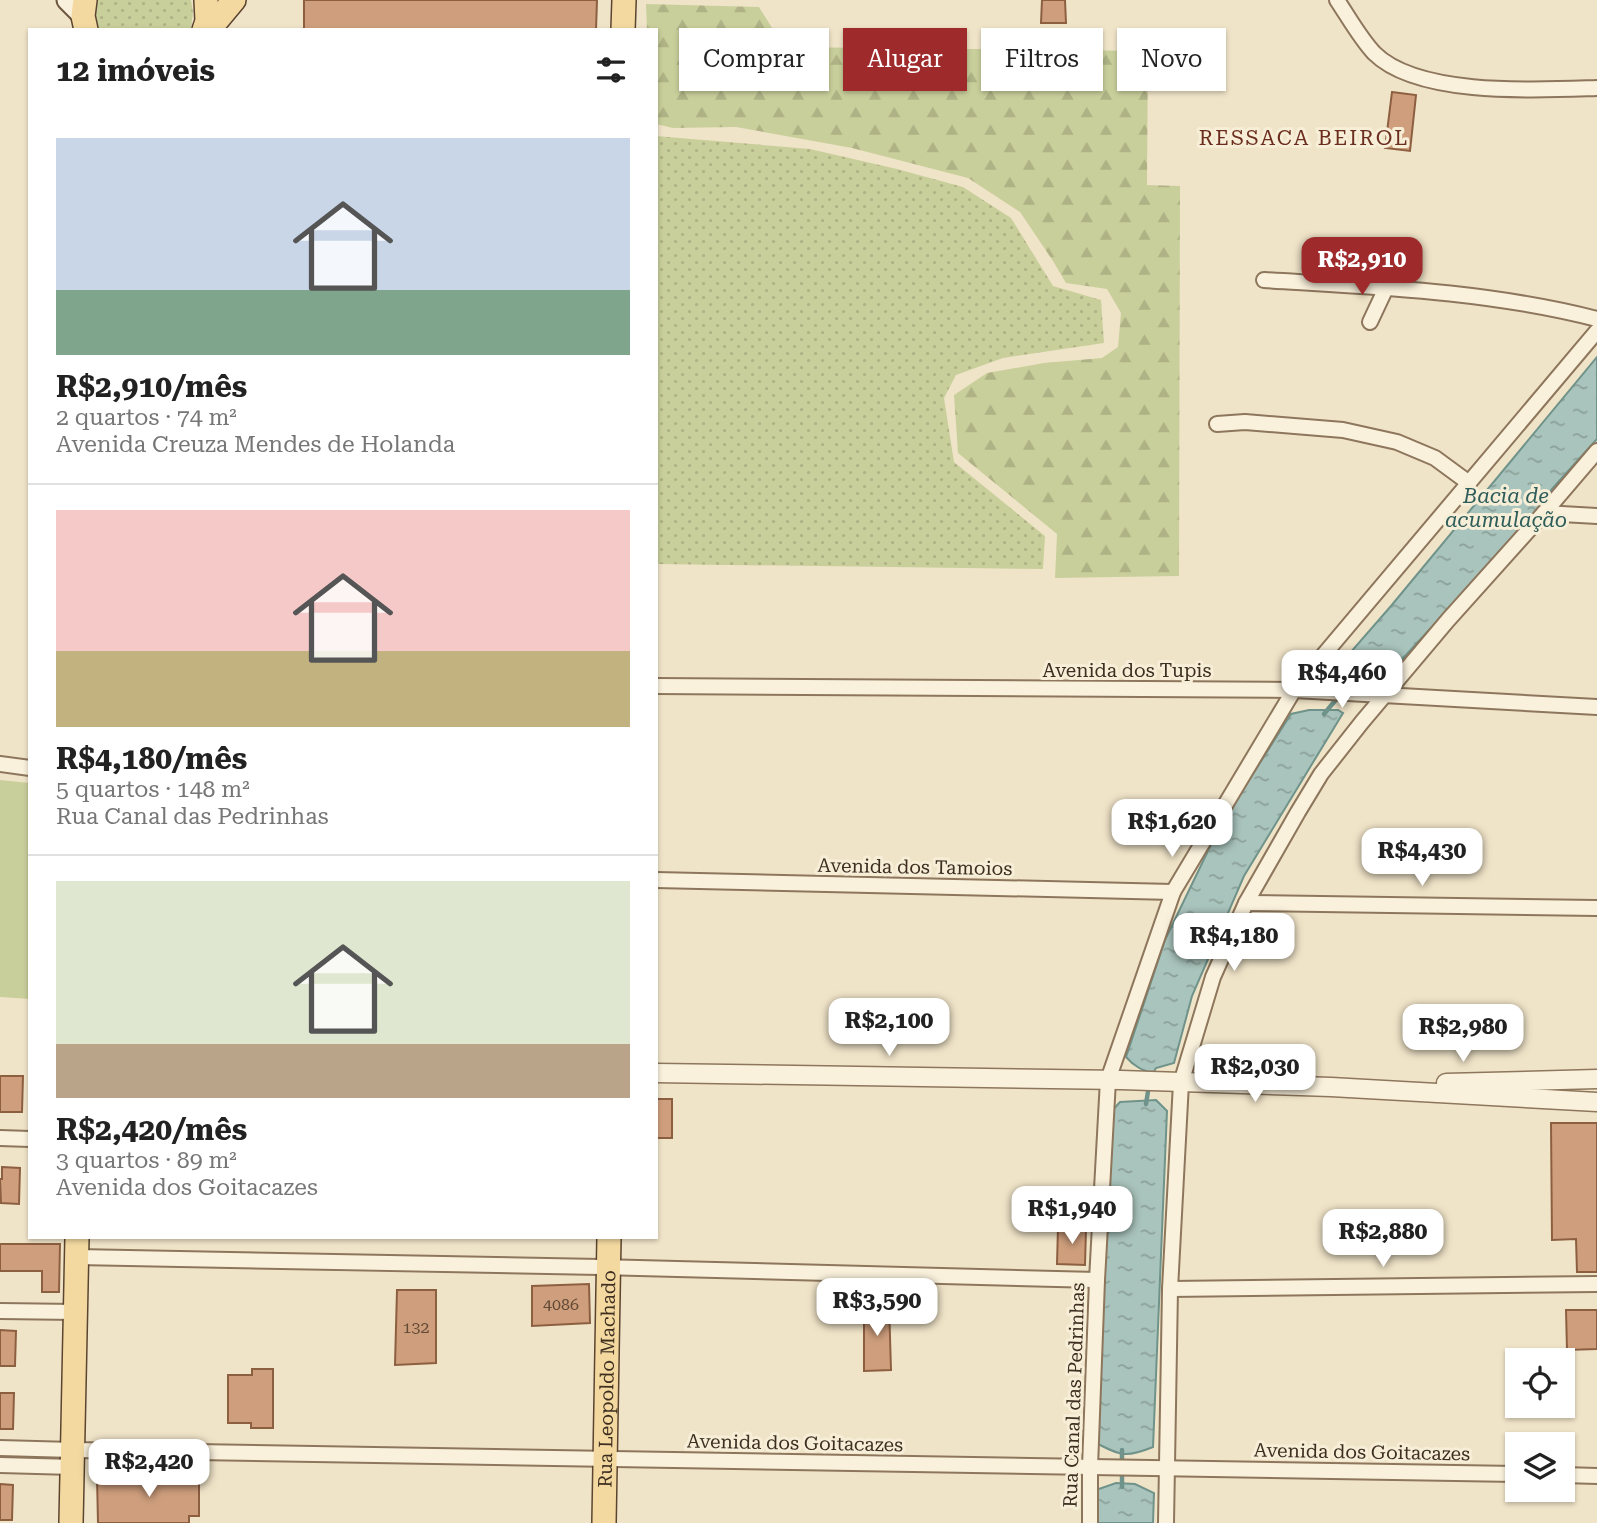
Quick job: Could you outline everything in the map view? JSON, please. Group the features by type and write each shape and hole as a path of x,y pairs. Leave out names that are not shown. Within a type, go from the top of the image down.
{"main road":[{"path":"206,0 207,28"},
{"path":"209,28 234,0"},
{"path":"623,28 624,0"},
{"name":"Rua Leopoldo Machado","path":"604,1523 609,1239"},
{"path":"71,1523 77,1247"}],"street":[{"path":"1338,0 1375,53 1414,77 1488,88 1597,88"},
{"path":"1264,280 1479,296 1553,307 1597,319"},
{"path":"1370,321 1386,288"},
{"name":"Rua Canal das Pedrinhas","path":"1090,1523 1094,1467 1097,1280 1114,1080 1173,892 1299,690 1597,331"},
{"path":"1217,424 1245,422 1343,430 1397,442 1435,458 1469,483"},
{"path":"1167,1523 1164,1468 1175,1082 1213,977 1246,903 1321,774 1448,620 1597,451"},
{"path":"1545,513 1597,516"},
{"name":"Avenida dos Tupis","path":"658,686 1299,690 1597,707"},
{"path":"0,764 28,768"},
{"name":"Avenida dos Tamoios","path":"658,880 1173,892"},
{"path":"1246,903 1597,908"},
{"path":"658,1073 1114,1080 1331,1087 1597,1102"},
{"path":"1331,1087 1597,1079"},
{"path":"0,1138 28,1139"},
{"path":"77,1247 609,1267 1097,1280"},
{"path":"1170,1289 1597,1284"},
{"path":"0,1311 76,1312"},
{"path":"0,1448 73,1459"},
{"path":"0,1465 73,1459"},
{"name":"Avenida dos Goitacazes","path":"73,1459 605,1459 1505,1474"},
{"path":"1575,1475 1597,1476"}],"green space":[{"path":"97,0 191,0 193,12 191,28 98,28 95,15"},
{"path":"646,4 759,7 772,28 679,28 679,91 829,91 829,47 843,48 843,91 967,91 967,49 981,49 981,91 1103,91 1103,51 1117,51 1117,91 1148,91 1147,185 1180,186 1179,576 1055,578 1057,534 958,453 954,395 987,373 1044,363 1102,358 1118,347 1121,313 1107,289 1066,283 1020,212 968,178 852,148 736,127 673,128 658,124 658,28 647,28"},
{"path":"658,136 810,149 963,187 1011,218 1053,286 1101,300 1104,343 1003,358 956,375 944,398 954,462 1045,536 1043,569 658,564"},
{"path":"0,780 28,783 28,999 0,997"}],"water":[{"name":"Bacia de acumulação","path":"1597,357 1597,439 1552,489 1527,524 1382,681 1370,683 1368,686 1337,686 1336,669"},
{"path":"1309,710 1338,710 1343,713 1244,876 1192,996 1174,1063 1156,1068 1153,1073 1141,1069 1126,1057 1165,940 1221,824 1291,714"},
{"path":"1156,1100 1167,1111 1153,1447 1124,1454 1096,1443 1110,1113 1120,1102"},
{"path":"1116,1483 1135,1484 1154,1493 1153,1523 1097,1523 1096,1490"}],"building":[{"path":"304,0 597,0 596,28 304,28"},
{"path":"1042,0 1065,0 1066,23 1041,23"},
{"path":"1392,92 1416,95 1410,151 1385,148"},
{"path":"0,1076 23,1076 22,1112 0,1112"},
{"path":"658,1099 672,1099 672,1138 658,1138"},
{"path":"1551,1123 1597,1123 1597,1272 1577,1272 1576,1239 1552,1240"},
{"path":"2,1167 20,1168 19,1204 1,1203"},
{"path":"1058,1227 1086,1228 1085,1265 1057,1264"},
{"path":"0,1244 60,1244 59,1292 42,1292 42,1271 0,1271"},
{"path":"589,1284 590,1323 532,1326 532,1286"},
{"path":"397,1290 436,1290 436,1363 395,1365"},
{"path":"864,1304 889,1304 891,1370 864,1371"},
{"path":"1566,1310 1597,1310 1597,1349 1567,1348"},
{"path":"0,1330 16,1331 15,1366 0,1366"},
{"path":"252,1369 273,1369 273,1428 251,1428 251,1423 228,1423 228,1375 252,1375"},
{"path":"0,1393 14,1393 13,1429 0,1429"},
{"path":"160,1472 199,1472 199,1516 189,1516 189,1523 98,1523 97,1477 160,1477"},
{"path":"0,1484 13,1485 12,1520 0,1520"}],"waterway":[{"path":"1324,714 1339,696"},
{"path":"1146,1104 1149,1085"},
{"path":"1122,1450 1122,1487"}],"district":[{"name":"RESSACA BEIROL","path":"1304,138"}]}
